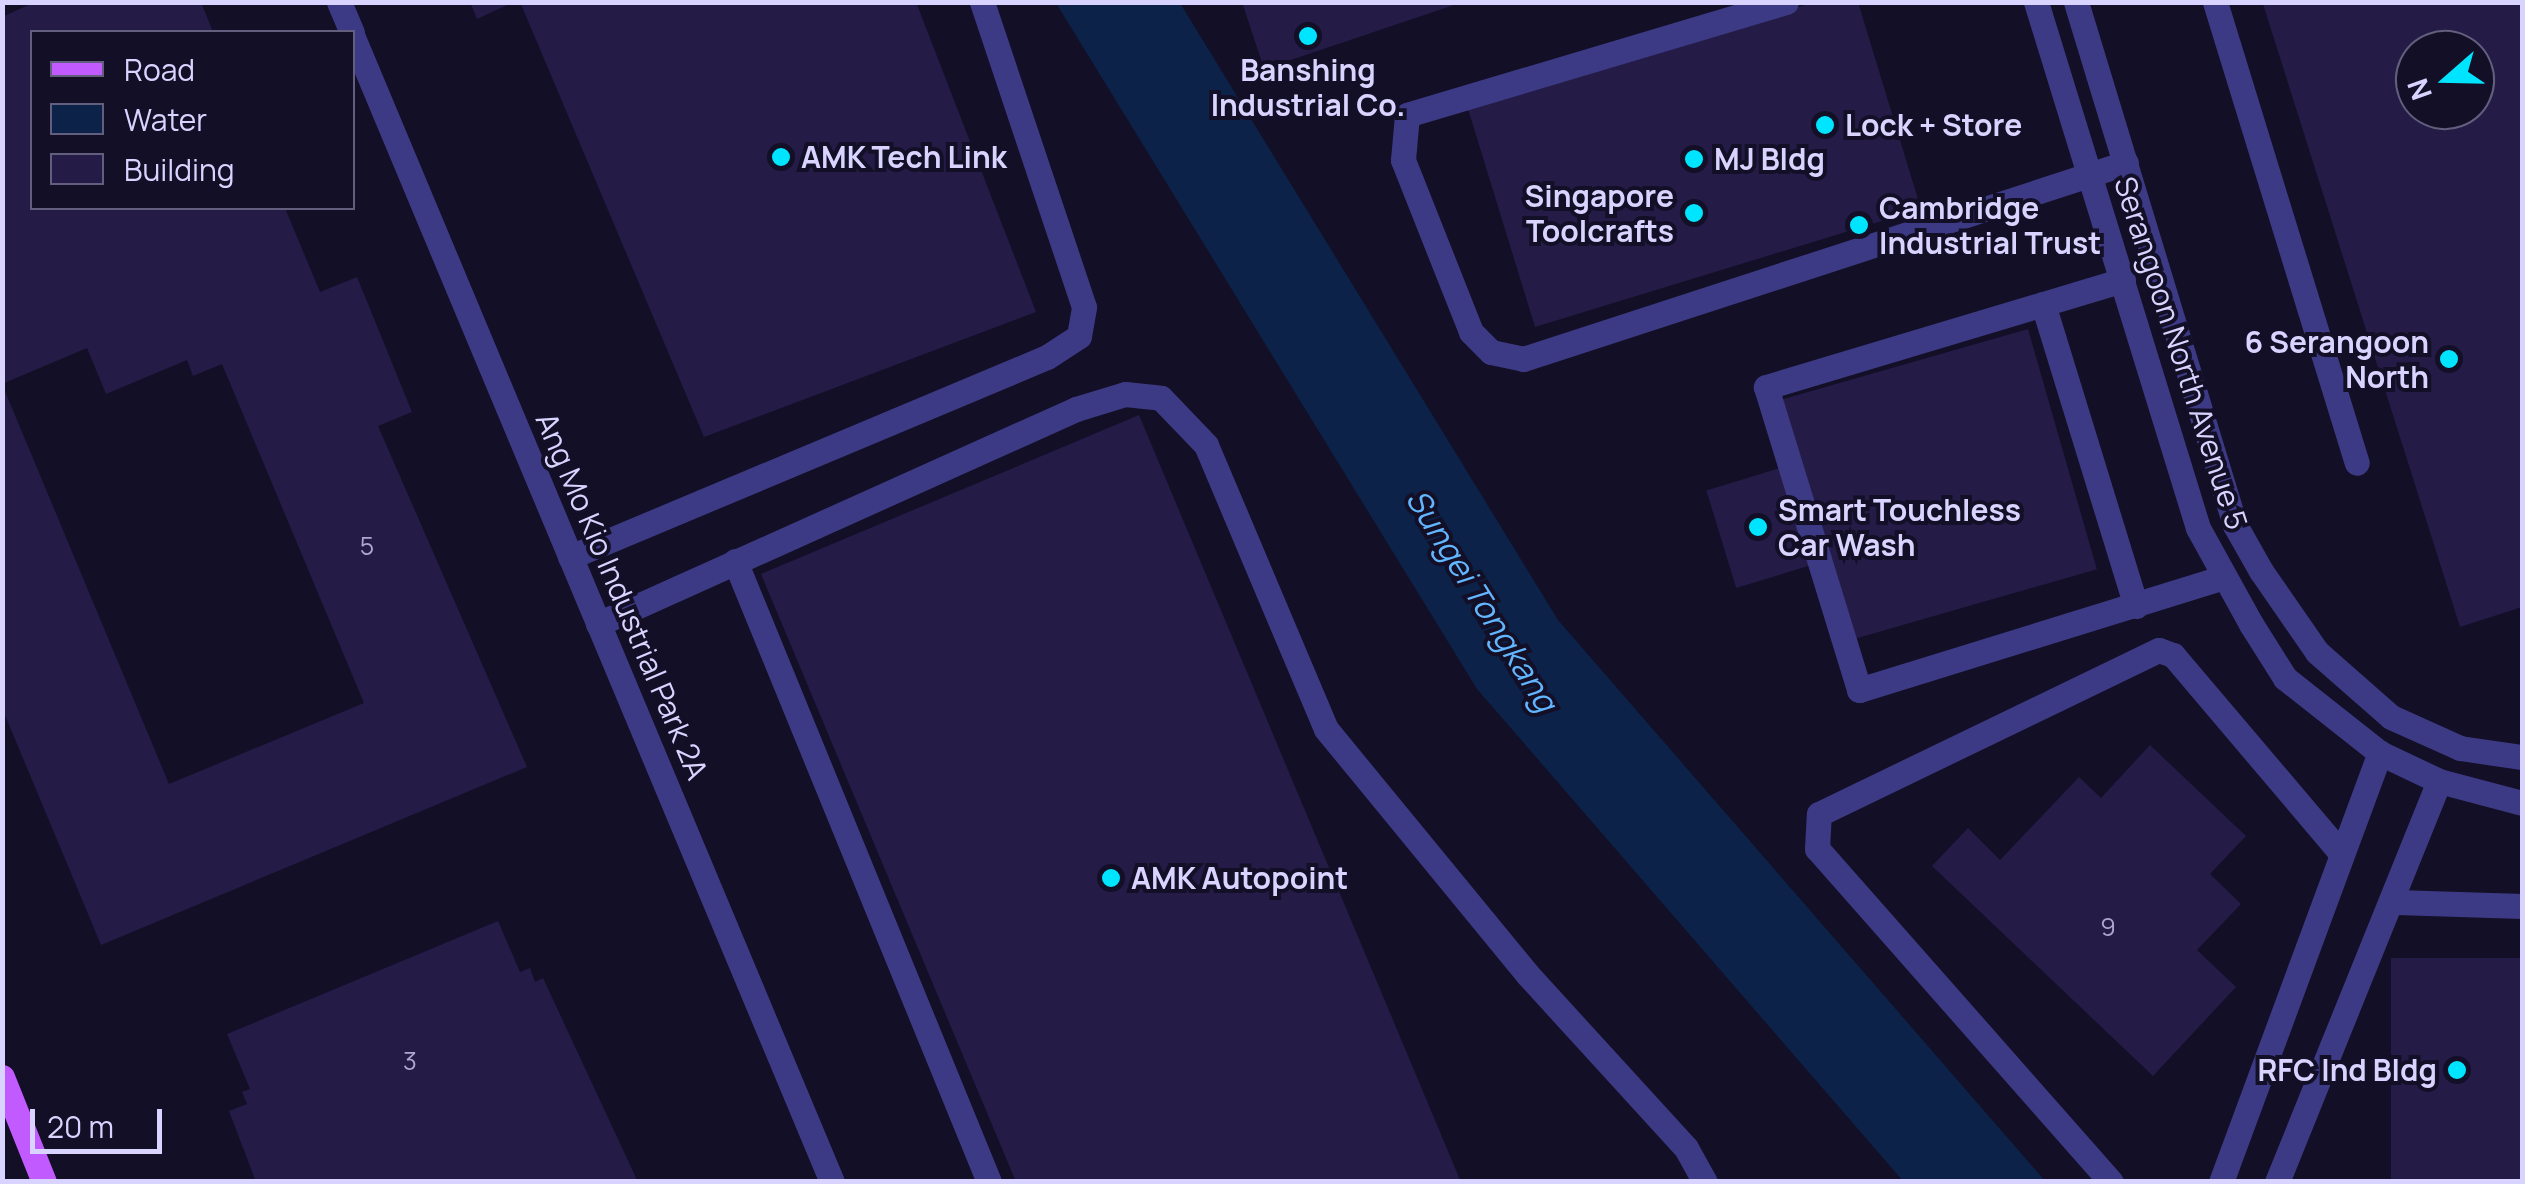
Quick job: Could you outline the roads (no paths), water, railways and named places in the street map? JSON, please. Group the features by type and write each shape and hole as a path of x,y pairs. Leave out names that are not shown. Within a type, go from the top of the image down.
{"main road":[{"path":"2,1076 44,1182"}],"street":[{"name":"Ang Mo Kio Industrial Park 2A","path":"339,2 350,30"},
{"path":"570,556 1047,357 1079,336 1084,307 982,2"},
{"path":"1786,2 1407,116 1403,160 1471,332 1491,352 1523,359 2126,163"},
{"name":"Serangoon North Avenue 5","path":"2036,2 2198,528 2222,577 2284,678 2380,753 2439,781 2522,803"},
{"name":"Serangoon North Avenue 5","path":"2076,2 2235,525 2261,571 2317,652 2391,718 2460,748 2522,756"},
{"path":"2215,2 2357,463"},
{"name":"Ang Mo Kio Industrial Park 2A","path":"355,41 832,1182"},
{"path":"2123,280 1766,387 1860,690 2222,577"},
{"path":"2043,304 2136,606"},
{"path":"598,624 1076,409 1125,394 1162,398 1206,446 1326,728 1528,975 1686,1148 1705,1182"},
{"path":"735,561 989,1182"},
{"path":"2111,1182 1817,849 1819,814 2159,650 2173,654 2341,852"},
{"path":"2221,1182 2380,753"},
{"path":"2277,1182 2396,902 2439,781"},
{"path":"2396,902 2522,906"}],"water":[{"name":"Sungei Tongkang","path":"1056,3 1180,3 1558,620 2045,1181 1903,1181 1477,689"}],"place":[{"name":"Banshing Industrial Co.","path":"1308,36"},
{"name":"Lock + Store","path":"1825,125"},
{"name":"AMK Tech Link","path":"781,157"},
{"name":"MJ Bldg","path":"1694,159"},
{"name":"Singapore Toolcrafts","path":"1694,213"},
{"name":"Cambridge Industrial Trust","path":"1859,225"},
{"name":"6 Serangoon North","path":"2449,359"},
{"name":"Smart Touchless Car Wash","path":"1758,527"},
{"name":"AMK Autopoint","path":"1111,878"},
{"name":"RFC Ind Bldg","path":"2457,1070"}]}
